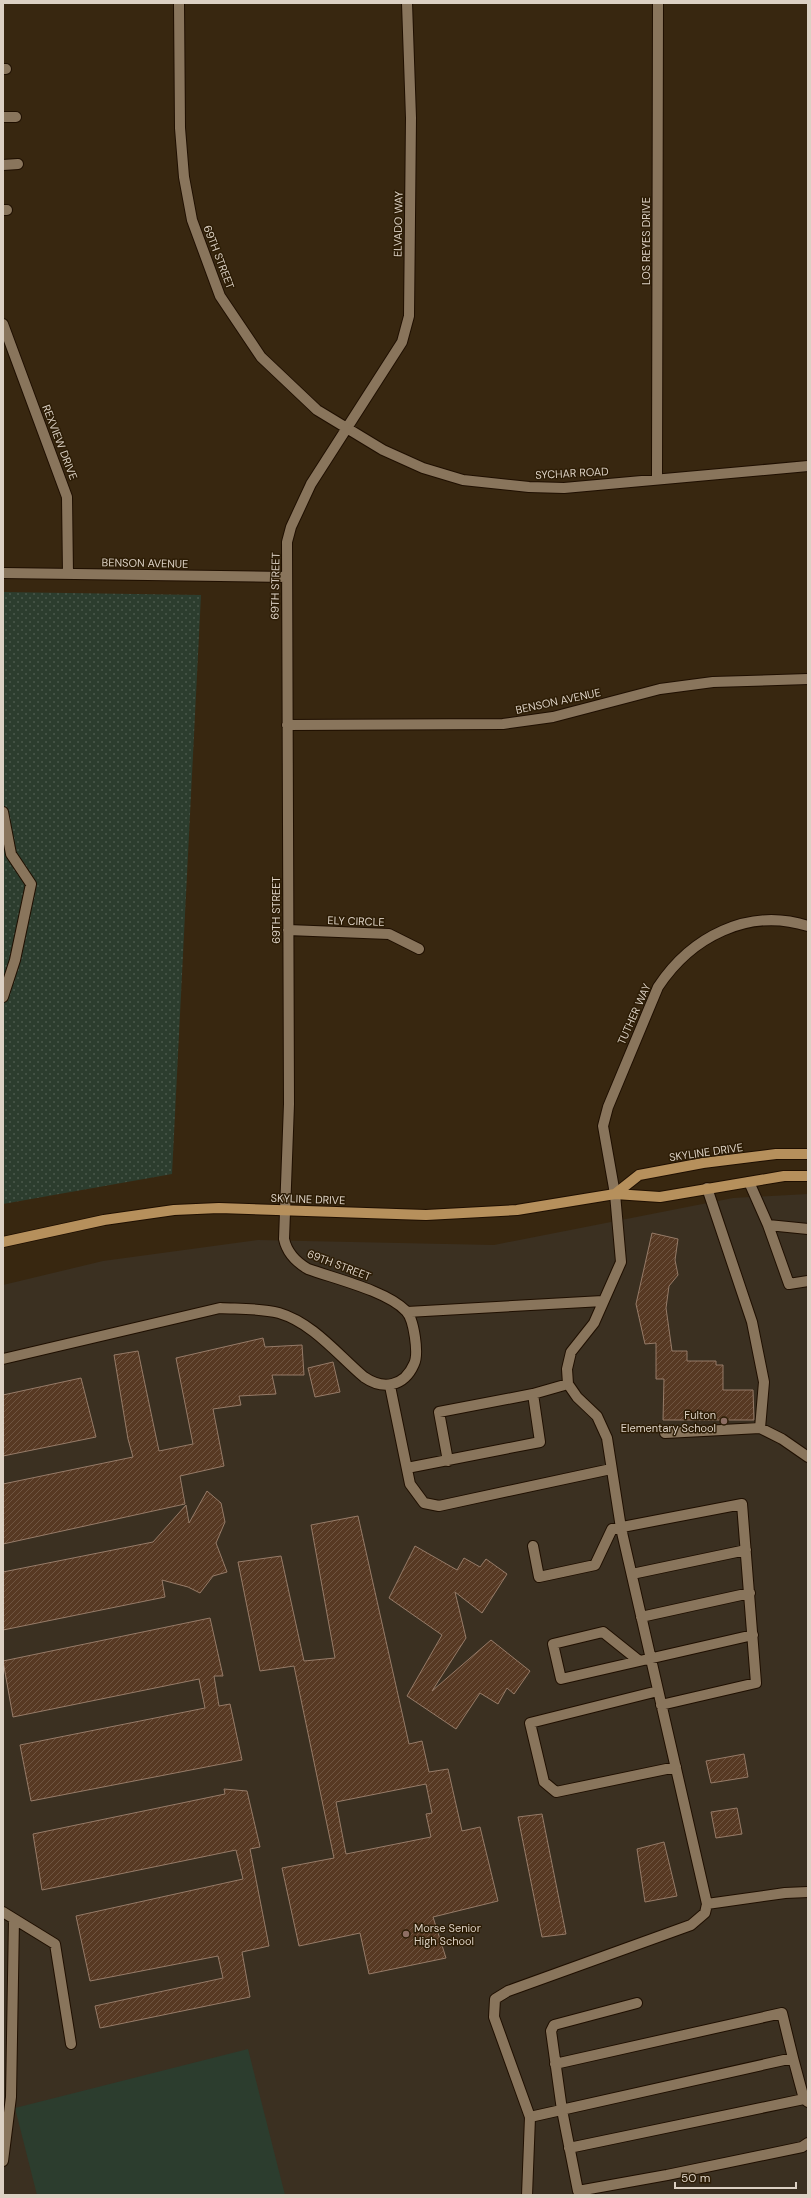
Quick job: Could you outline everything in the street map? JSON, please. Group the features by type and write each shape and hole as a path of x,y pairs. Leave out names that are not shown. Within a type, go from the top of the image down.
{"main road":[{"name":"SKYLINE DRIVE","path":"615,1194 639,1175 710,1162 776,1154 808,1154"},
{"name":"SKYLINE DRIVE","path":"3,1242 157,1211 219,1208 447,1214 517,1210 615,1194 660,1197 784,1176 808,1176"}],"street":[{"name":"69TH STREET","path":"179,3 180,128 184,177 192,220 220,296 262,357 317,410 347,429 311,484 291,527 287,542 289,1104 284,1239 286,1247 299,1264 308,1269 383,1295 407,1312"},
{"name":"ELVADO WAY","path":"347,429 402,342 409,316 411,118 407,3"},
{"name":"LOS REYES DRIVE","path":"657,479 658,3"},
{"path":"3,117 16,117"},
{"path":"3,165 18,164"},
{"name":"REXVIEW DRIVE","path":"3,324 67,497 68,574"},
{"name":"SYCHAR ROAD","path":"347,429 383,450 423,468 463,480 529,488 564,488 808,466"},
{"name":"BENSON AVENUE","path":"3,573 286,576"},
{"name":"BENSON AVENUE","path":"287,725 503,724 553,717 660,689 714,682 808,679"},
{"path":"3,812 11,854 31,884 15,960 3,997"},
{"name":"TUTHER WAY","path":"568,1384 567,1369 571,1352 594,1323 621,1262 615,1194 603,1126 608,1107 651,1001 666,975 683,956 701,941 734,925 770,920 808,926"},
{"name":"ELY CIRCLE","path":"288,930 389,934 419,949"},
{"path":"749,1182 768,1225 789,1284 808,1281"},
{"path":"707,1188 752,1322 764,1382 760,1428"},
{"path":"768,1225 808,1229"},
{"path":"3,1359 220,1308 249,1309 279,1313 306,1326 364,1377 375,1384 390,1386 406,1376 415,1363 415,1332 407,1312 603,1302"},
{"path":"448,1461 439,1412 533,1394 568,1384 577,1397 597,1416 603,1426 607,1438 621,1528 707,1904 705,1913 691,1924 508,1991 495,1999 494,2017 530,2117 527,2195"},
{"path":"390,1386 410,1484 424,1503 439,1506 611,1469"},
{"path":"406,1468 540,1442 533,1394"},
{"path":"665,1433 760,1428 782,1439 808,1457"},
{"path":"532,1546 539,1577 595,1565 612,1529 742,1504 756,1683 661,1705"},
{"path":"632,1574 746,1550"},
{"path":"641,1617 750,1593"},
{"path":"638,1660 603,1632 553,1644 561,1679 651,1657 753,1635"},
{"path":"658,1691 530,1723 534,1745 544,1782 556,1792 676,1768"},
{"path":"707,1904 785,1893 808,1892"},
{"path":"3,1912 55,1944 70,2044"},
{"path":"3,2161 11,2097 14,1919"},
{"path":"637,2003 554,2025 551,2031 562,2110 578,2191 674,2174 802,2148 808,2143"},
{"path":"555,2064 782,2013 793,2058 806,2101 569,2148"},
{"path":"530,2117 793,2058"}],"shaded area":[{"name":"Morse Senior High School","path":"808,1194 808,2195 3,2195 3,1285 103,1261 258,1240 494,1245 733,1198"}],"green space":[{"path":"3,592 201,595 172,1174 3,1204"},
{"path":"248,2049 285,2195 37,2195 15,2108"}],"building":[{"path":"652,1233 678,1239 675,1260 678,1275 669,1286 666,1308 672,1351 687,1351 687,1361 716,1361 716,1365 723,1365 723,1390 753,1390 754,1420 663,1420 664,1379 656,1379 656,1343 645,1344 636,1304"},
{"path":"263,1338 265,1347 302,1345 304,1375 272,1375 276,1394 239,1396 241,1405 213,1409 224,1466 180,1476 185,1504 3,1544 3,1484 133,1457 128,1439 114,1355 138,1351 159,1451 193,1444 176,1358"},
{"path":"333,1362 340,1392 315,1397 308,1368"},
{"path":"81,1378 96,1437 3,1456 3,1395"},
{"path":"207,1491 221,1503 225,1522 216,1543 227,1572 213,1576 200,1593 188,1587 162,1580 165,1597 3,1630 3,1572 153,1542 186,1505 189,1523"},
{"path":"358,1516 409,1744 422,1741 429,1772 448,1769 462,1831 480,1827 498,1901 433,1917 446,1958 369,1974 360,1933 299,1946 282,1868 334,1858 294,1666 260,1671 238,1562 281,1556 304,1661 335,1658 311,1525","holes":["426,1784 432,1813 426,1814 431,1837 346,1854 336,1802"]},
{"path":"415,1546 457,1570 464,1558 480,1567 486,1559 507,1574 482,1613 455,1592 466,1638 432,1691 491,1640 530,1671 514,1694 507,1688 498,1704 480,1693 456,1729 407,1696 442,1635 389,1598"},
{"path":"210,1618 223,1676 214,1676 219,1706 230,1704 242,1760 31,1801 20,1745 205,1708 199,1679 13,1717 3,1661"},
{"path":"744,1754 748,1777 711,1783 706,1761"},
{"path":"224,1789 247,1791 260,1847 250,1849 269,1946 242,1952 250,1997 100,2028 95,2006 223,1978 218,1956 90,1981 76,1916 243,1879 236,1850 42,1890 33,1834 225,1794"},
{"path":"737,1808 742,1834 716,1838 711,1812"},
{"path":"542,1814 566,1934 542,1937 518,1817"},
{"path":"664,1842 677,1896 645,1902 637,1849"}],"place":[{"name":"Fulton Elementary School","path":"724,1421"},
{"name":"Morse Senior High School","path":"406,1934"}]}
